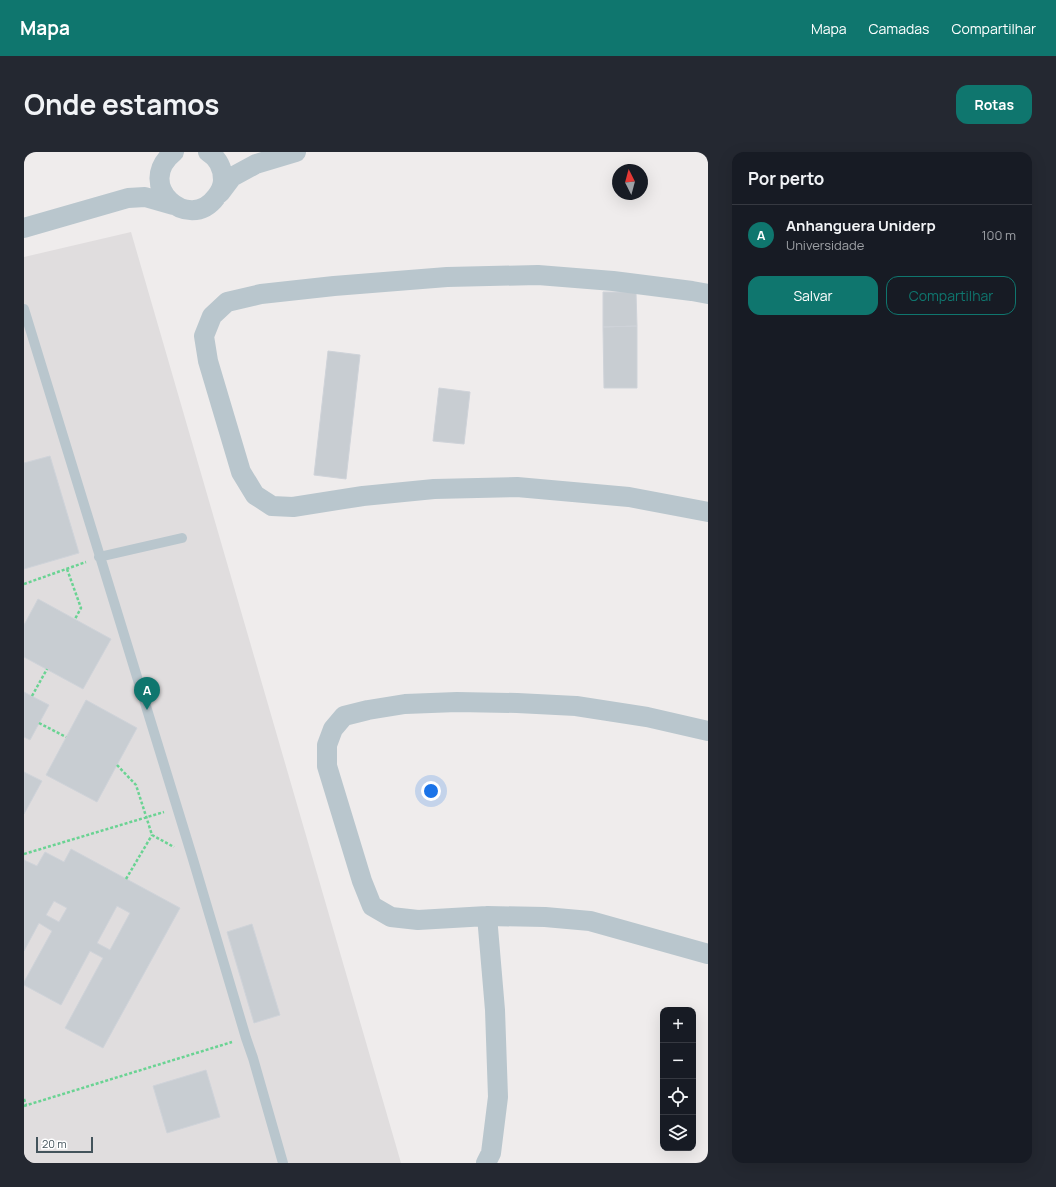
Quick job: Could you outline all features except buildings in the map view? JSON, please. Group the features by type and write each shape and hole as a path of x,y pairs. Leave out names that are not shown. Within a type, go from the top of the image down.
{"street":[{"path":"128,198 145,186 161,168 166,159 174,152"},
{"path":"24,228 128,198 145,197 183,209 194,210 204,208 213,202 232,177 256,164 296,152"},
{"path":"210,153 231,160 256,164"},
{"path":"210,153 218,162 222,172 223,182 220,193"},
{"path":"161,168 159,178 161,188 173,205"},
{"path":"708,294 613,281 538,275 447,277 349,285 261,294 227,302 212,316 204,336 208,361 241,472 255,495 272,506 293,507 363,496 434,489 517,488 629,498 708,512"},
{"path":"708,731 647,717 576,706 457,702 405,704 368,710 344,716 333,729 327,745 327,766 362,881 372,906 391,917 418,920 487,916 545,917 590,922 708,954"},
{"path":"486,1163 491,1152 498,1097 495,1010 487,916"}],"lane":[{"path":"24,309 192,856 283,1163"},
{"path":"99,557 182,538"}],"path":[{"path":"24,584 99,557"},
{"path":"67,569 81,608 75,619"},
{"path":"32,696 47,669"},
{"path":"39,723 66,737"},
{"path":"117,765 136,785 152,835 192,856"},
{"path":"24,854 177,808"},
{"path":"126,879 152,835"},
{"path":"24,1099 25,1105 246,1038"}],"shaded area":[{"path":"131,232 401,1163 24,1163 24,257"}],"place":[{"name":"Anhanguera Uniderp","path":"147,710"}]}
